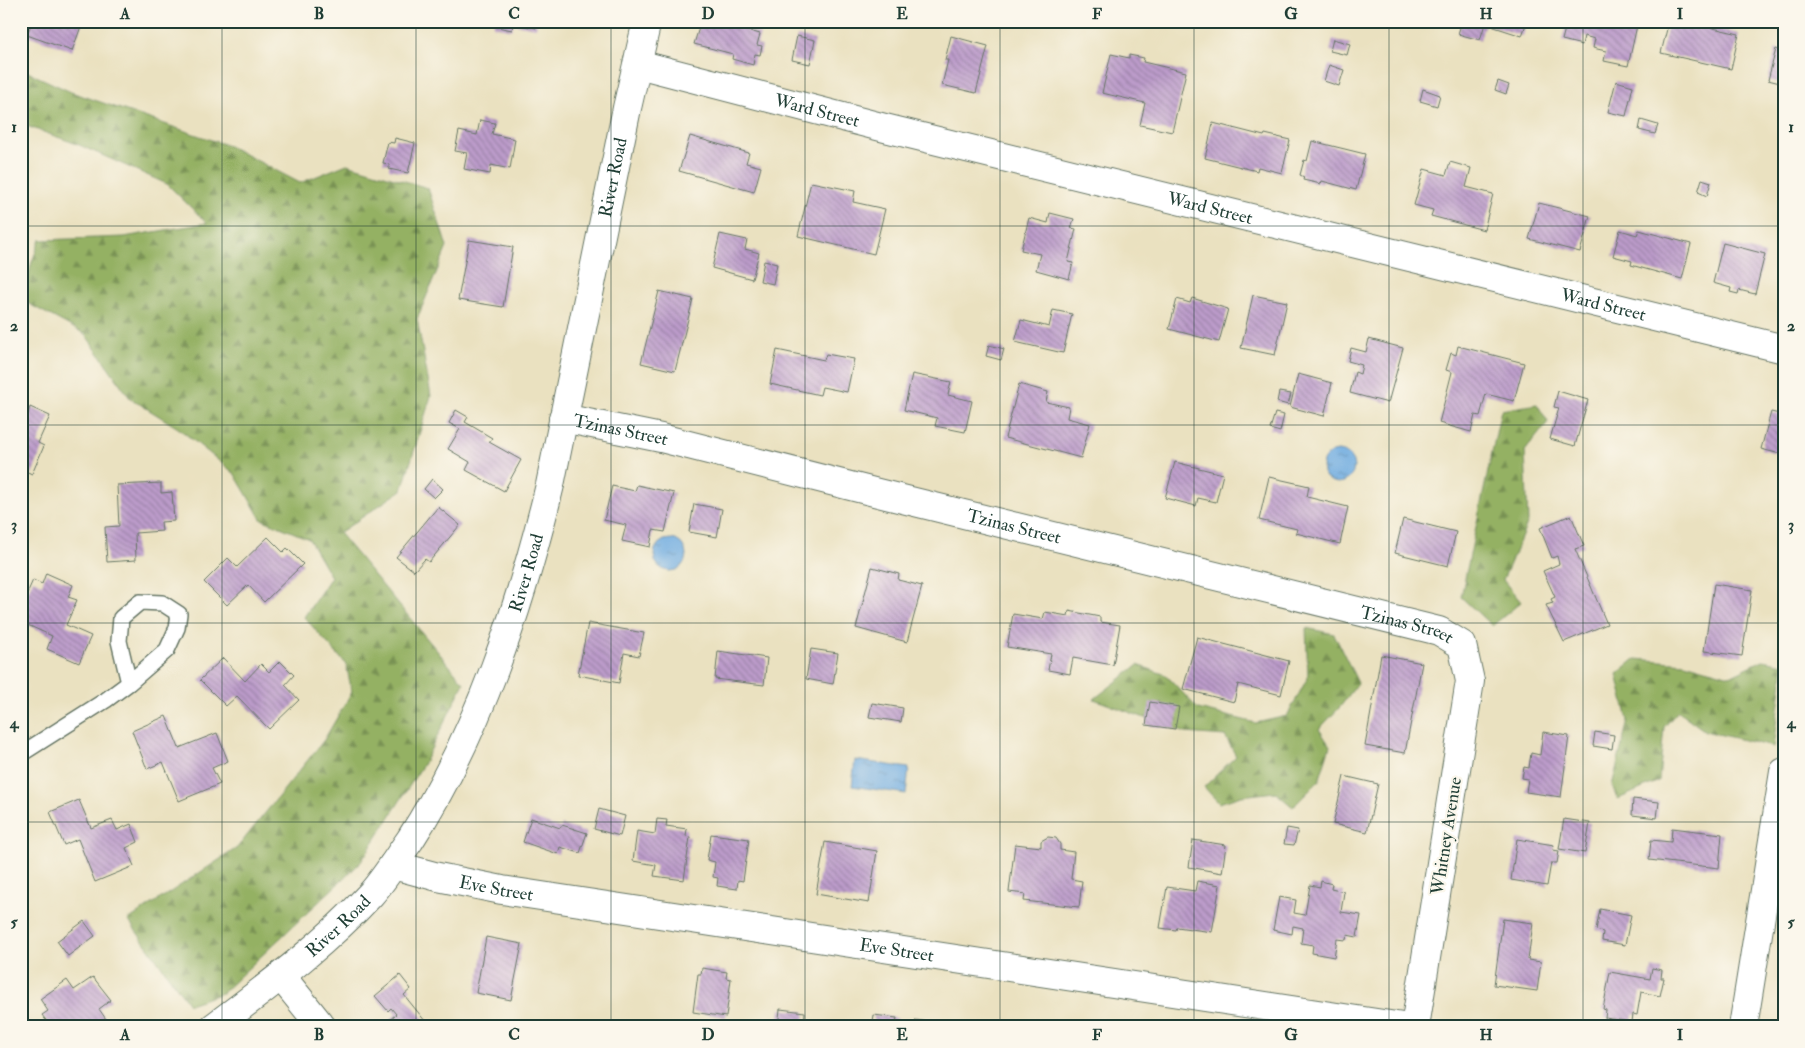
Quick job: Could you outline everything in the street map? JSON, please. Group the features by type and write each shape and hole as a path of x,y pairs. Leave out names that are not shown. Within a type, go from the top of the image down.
{"street":[{"name":"River Road","path":"214,1027 281,976 346,921 372,894 427,813 452,766 476,714 500,652 540,527 646,21"},
{"name":"Ward Street","path":"638,64 885,128 1784,349"},
{"name":"Tzinas Street","path":"563,418 661,438 1439,631 1462,646"},
{"name":"Whitney Avenue","path":"1415,1027 1470,682 1462,646"},
{"path":"1743,1027 1784,772"},
{"name":"Eve Street","path":"393,865 438,877 502,890 1403,1027"},
{"path":"281,976 322,1027"}],"lane":[{"path":"21,754 78,720 129,683 167,650 177,628 179,614 162,603 140,602 121,618 119,641 129,683"}],"green space":[{"path":"21,69 71,92 229,146 300,183 347,164 428,188 447,247 417,319 431,396 402,490 339,533 464,683 424,763 361,862 222,993 189,1004 128,920 237,848 324,740 352,692 346,664 304,617 331,577 309,539 261,519 234,473 178,428 130,398 85,334 29,304 25,297 31,265 40,240 124,237 207,223 167,184 77,144 21,124"},
{"path":"1537,404 1548,422 1525,451 1528,522 1503,580 1521,602 1492,626 1461,597 1501,410"},
{"path":"1306,628 1334,634 1358,683 1340,707 1319,729 1330,746 1319,781 1293,807 1275,792 1241,796 1219,803 1204,787 1236,756 1225,736 1185,733 1094,699 1138,665 1166,675 1198,709 1256,723 1287,716 1308,677"},
{"path":"1635,659 1685,663 1730,676 1763,660 1784,664 1773,747 1705,731 1678,711 1664,727 1659,781 1618,799 1612,786 1628,720 1617,674"}],"water":[{"path":"1338,451 1344,452 1349,456 1353,461 1353,473 1349,478 1344,482 1338,483 1332,482 1327,478 1323,473 1322,467 1323,461 1327,456 1332,452"},
{"path":"670,539 676,540 681,544 685,549 685,561 681,566 676,570 670,571 664,570 659,566 655,561 654,555 655,549 659,544 664,540"},
{"path":"855,760 909,768 906,794 852,786"}],"building":[{"path":"32,21 83,21 72,51 27,35"},
{"path":"494,21 537,21 536,28 513,24 512,30 493,26"},
{"path":"701,21 715,21 760,34 757,45 762,46 760,55 755,54 753,65 732,59 733,54 694,44"},
{"path":"1462,21 1527,21 1522,36 1485,24 1480,40 1458,34"},
{"path":"1567,21 1638,21 1628,66 1604,61 1606,51 1593,48 1595,39 1584,36 1582,45 1562,40"},
{"path":"1669,21 1683,21 1739,34 1731,69 1661,53"},
{"path":"797,36 815,40 810,64 792,60"},
{"path":"951,36 988,46 976,93 942,85 948,60 945,60"},
{"path":"1333,39 1350,44 1347,55 1330,51"},
{"path":"1776,49 1784,51 1784,84 1768,80"},
{"path":"1111,54 1129,58 1129,55 1144,58 1143,62 1186,72 1172,132 1140,125 1145,103 1102,93"},
{"path":"1329,65 1344,70 1339,86 1324,81"},
{"path":"1498,81 1509,85 1506,94 1495,90"},
{"path":"1616,81 1633,86 1626,116 1608,112"},
{"path":"1423,89 1440,95 1437,106 1420,101"},
{"path":"480,120 495,123 492,134 515,139 510,169 491,165 490,174 464,169 467,153 455,151 459,131 477,135"},
{"path":"1641,120 1658,125 1655,134 1639,130"},
{"path":"1213,123 1264,136 1265,134 1290,140 1282,173 1258,167 1257,171 1205,158"},
{"path":"690,136 749,153 746,163 761,167 754,192 679,171"},
{"path":"395,138 415,143 408,173 389,169 389,164 383,163 388,142 394,143"},
{"path":"1312,141 1365,154 1356,190 1322,181 1321,184 1303,180 1304,177 1300,175 1304,160 1307,161"},
{"path":"1450,162 1471,168 1466,187 1493,194 1484,230 1431,216 1433,210 1414,205 1424,169 1446,175"},
{"path":"1702,179 1711,182 1707,196 1698,192"},
{"path":"811,182 855,191 853,202 885,209 874,254 798,236"},
{"path":"1539,203 1590,216 1580,252 1529,239"},
{"path":"1050,213 1074,219 1071,228 1076,229 1068,262 1073,263 1069,279 1036,270 1040,254 1021,250 1029,218 1048,223"},
{"path":"1620,230 1637,235 1639,230 1691,244 1682,279 1631,265 1632,261 1613,256"},
{"path":"720,234 747,240 745,249 759,253 752,279 712,268"},
{"path":"469,240 513,247 503,307 458,300"},
{"path":"1723,243 1765,254 1755,294 1739,290 1738,294 1730,292 1731,288 1713,283"},
{"path":"764,261 777,264 773,284 760,281"},
{"path":"1784,270 1784,282 1780,281"},
{"path":"659,291 693,299 675,371 641,363"},
{"path":"1253,295 1287,302 1275,355 1241,348"},
{"path":"1192,298 1228,309 1219,342 1169,329 1177,299 1190,303"},
{"path":"1053,310 1072,314 1063,353 1015,342 1021,320 1049,327"},
{"path":"1369,339 1403,348 1388,403 1350,393 1355,372 1360,374 1362,365 1348,361 1351,348 1366,352"},
{"path":"989,345 1004,349 1001,360 986,356"},
{"path":"1458,346 1524,363 1514,401 1486,394 1480,416 1475,415 1471,432 1439,423 1452,372 1446,370 1451,353 1456,355"},
{"path":"777,350 824,360 826,354 854,359 847,392 822,387 820,395 770,384"},
{"path":"912,374 951,382 948,395 972,401 965,432 935,426 937,418 904,410"},
{"path":"1298,374 1332,383 1324,416 1290,407"},
{"path":"1019,384 1048,392 1046,402 1069,407 1067,418 1090,424 1081,458 1005,438"},
{"path":"1558,391 1588,400 1575,446 1550,439 1559,408 1554,407"},
{"path":"1279,392 1291,394 1288,405 1277,402"},
{"path":"30,407 50,416 38,443 44,446 32,474 21,469 21,411 28,414"},
{"path":"456,410 468,417 465,422 492,438 489,442 521,460 504,491 466,470 470,462 448,449 460,429 449,423"},
{"path":"1771,412 1784,415 1784,455 1761,449"},
{"path":"1275,413 1284,415 1280,432 1270,429"},
{"path":"1175,462 1223,474 1216,502 1198,498 1196,506 1165,498"},
{"path":"1269,477 1309,486 1307,497 1348,507 1340,544 1296,533 1297,529 1259,520"},
{"path":"432,479 443,489 434,498 424,489"},
{"path":"161,483 161,493 172,492 174,521 161,522 162,531 135,533 136,560 107,562 105,527 119,526 117,485"},
{"path":"637,485 674,493 665,532 653,530 650,547 622,541 626,525 604,520 612,486 635,491"},
{"path":"694,504 722,509 717,537 689,532"},
{"path":"438,507 460,525 429,562 425,559 414,571 396,557"},
{"path":"1571,515 1584,546 1575,549 1607,624 1564,642 1546,605 1553,603 1551,599 1555,597 1543,571 1559,564 1557,556 1552,558 1540,528"},
{"path":"1403,519 1456,532 1448,566 1395,553"},
{"path":"268,537 283,552 287,548 303,564 264,602 248,585 227,605 204,582 228,558 237,567"},
{"path":"872,567 899,574 898,580 922,586 907,642 856,628"},
{"path":"46,573 73,585 68,597 77,600 66,625 91,636 79,663 47,649 52,636 21,622 21,607 33,580 42,584"},
{"path":"1714,584 1752,590 1742,656 1704,651"},
{"path":"1069,611 1100,617 1100,622 1120,625 1113,665 1073,658 1070,674 1048,670 1051,654 1007,647 1013,614 1043,619 1045,612 1068,616"},
{"path":"588,623 644,633 639,656 624,653 619,683 578,675"},
{"path":"1197,637 1289,661 1281,695 1238,684 1234,702 1183,689"},
{"path":"811,649 838,653 833,684 806,679"},
{"path":"718,651 767,658 764,685 715,679"},
{"path":"1381,655 1422,663 1405,753 1365,746"},
{"path":"223,658 245,681 261,664 269,672 280,661 294,675 285,685 299,700 269,729 237,696 226,706 200,680"},
{"path":"1150,702 1179,707 1175,729 1146,725"},
{"path":"872,703 903,708 901,722 869,717"},
{"path":"166,716 179,748 217,733 228,761 212,768 220,784 179,801 163,762 147,769 132,731"},
{"path":"1543,732 1569,736 1561,797 1526,792 1528,779 1522,778 1524,767 1529,768 1531,753 1540,755"},
{"path":"1595,732 1614,735 1612,749 1593,746"},
{"path":"1344,776 1378,784 1367,832 1333,824"},
{"path":"1633,799 1659,802 1657,818 1632,815"},
{"path":"79,800 91,828 112,820 117,830 131,824 138,842 126,848 134,866 95,882 78,839 64,845 50,812"},
{"path":"599,809 625,816 620,836 594,829"},
{"path":"531,818 560,828 562,825 587,833 580,853 560,847 558,854 523,842"},
{"path":"657,819 667,820 666,826 687,829 686,836 690,837 684,880 654,876 656,865 633,861 637,831 655,834"},
{"path":"1564,819 1590,823 1585,853 1559,849"},
{"path":"1287,828 1298,830 1294,845 1284,844"},
{"path":"1672,828 1722,834 1719,868 1649,860 1651,840 1671,842"},
{"path":"711,834 749,839 743,881 738,880 737,889 717,886 718,878 713,877 715,862 707,860"},
{"path":"1048,837 1056,838 1060,844 1060,850 1074,852 1071,879 1082,881 1079,907 1024,901 1025,894 1009,892 1015,844 1041,847 1041,841"},
{"path":"1517,839 1554,845 1553,850 1559,851 1557,863 1551,863 1547,886 1511,880"},
{"path":"1193,840 1226,845 1222,873 1189,867"},
{"path":"825,842 877,851 869,903 816,894"},
{"path":"1197,881 1220,885 1212,932 1177,927 1176,930 1160,928 1167,887 1195,891"},
{"path":"1321,881 1332,884 1331,889 1344,892 1341,912 1361,915 1357,937 1347,935 1346,940 1337,939 1334,957 1312,953 1313,945 1301,943 1303,928 1293,926 1292,934 1273,930 1279,897 1296,900 1294,913 1305,915 1310,885 1320,887"},
{"path":"1600,909 1631,915 1625,945 1602,941 1603,932 1596,930"},
{"path":"1503,919 1533,923 1528,960 1541,962 1537,991 1494,985"},
{"path":"84,921 95,936 68,956 57,941"},
{"path":"486,937 522,944 511,1000 476,993"},
{"path":"702,968 727,972 726,978 731,979 726,1017 693,1012 698,974 701,974"},
{"path":"1652,968 1662,970 1661,978 1664,978 1660,996 1641,992 1637,1015 1633,1014 1632,1022 1605,1018 1606,1010 1603,1009 1610,972 1650,979"},
{"path":"400,975 411,989 404,995 430,1027 385,1027 384,1025 396,1014 391,1008 388,1011 375,996"},
{"path":"93,977 111,1000 99,1009 110,1025 108,1027 51,1027 42,1015 48,1011 40,999 67,980 74,990"},
{"path":"780,1009 805,1012 804,1022 827,1027 778,1027"},
{"path":"874,1015 897,1018 895,1027 872,1027"},
{"path":"916,1020 953,1026 953,1027 915,1027"}]}
